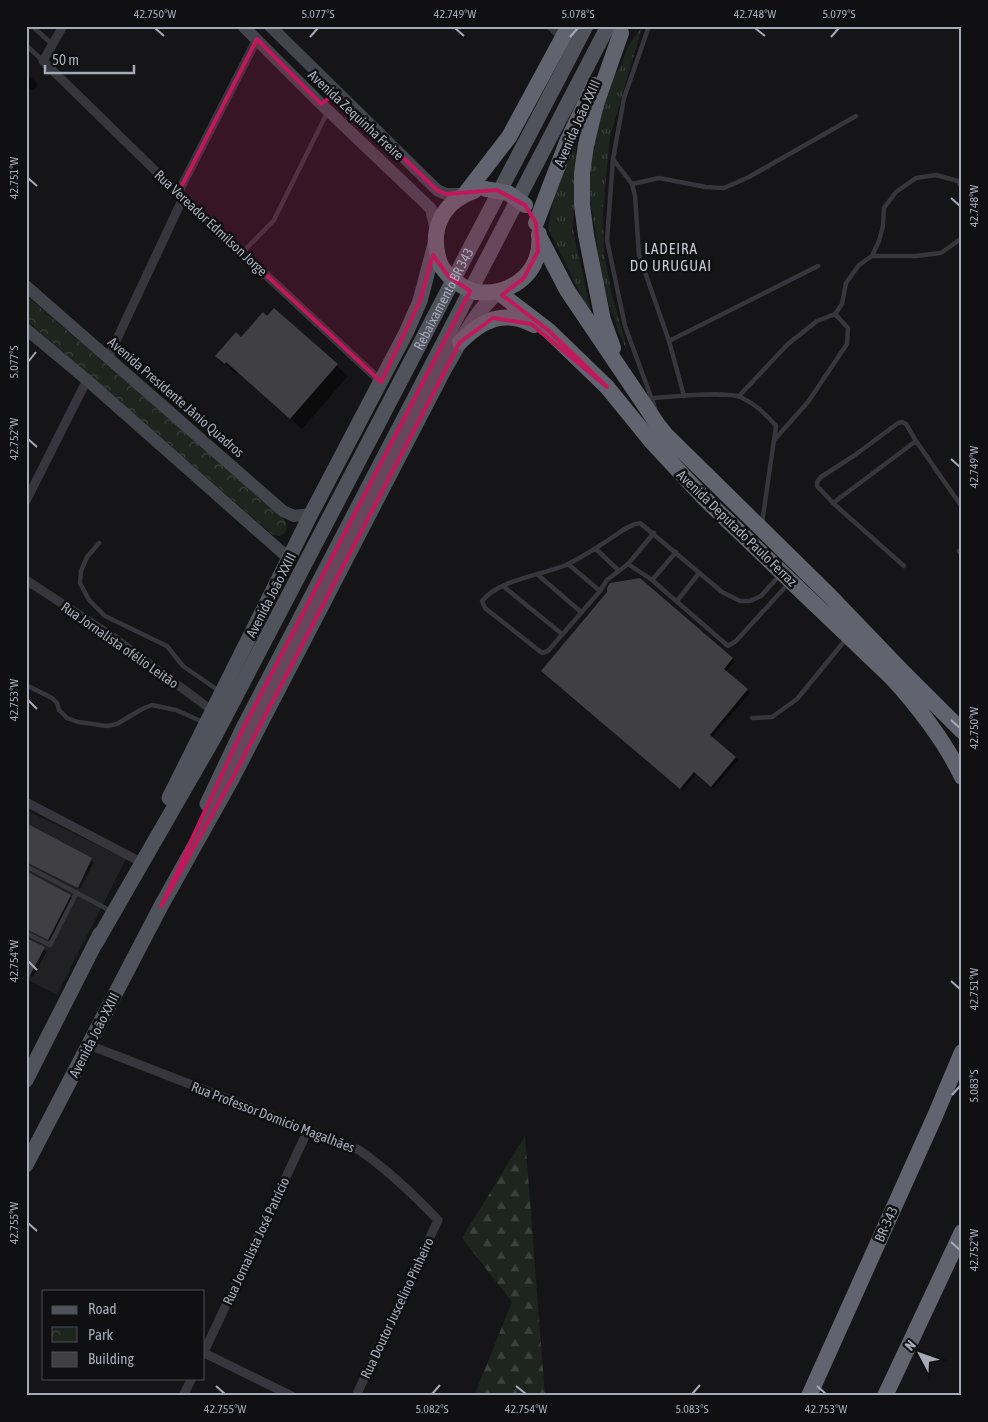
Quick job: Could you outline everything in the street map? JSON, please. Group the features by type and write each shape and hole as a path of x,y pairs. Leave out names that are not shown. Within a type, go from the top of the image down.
{"highway":[{"name":"Avenida João XXIII","path":"538,230 578,117 618,29"},
{"path":"618,29 586,144 582,174 582,205 603,320 622,371"},
{"path":"465,194 486,189 508,193 525,205 538,230 538,251 533,265 524,278 512,287 498,292 487,293 465,289 448,276 442,266 436,238 442,216 452,203 465,194 509,138 561,30"},
{"name":"Avenida Deputado Paulo Ferraz","path":"538,230 567,290 666,435 830,596 962,731"},
{"name":"Avenida Deputado Paulo Ferraz","path":"498,292 548,330 607,388 650,441 698,492 849,635 904,691 948,751 962,777"},
{"path":"460,342 473,330 493,318 514,319 531,324 546,333 607,388"},
{"name":"BR-343","path":"808,1396 931,1125 962,1052"},
{"path":"885,1396 962,1232"}],"main road":[{"name":"Rebaixamento BR 343","path":"301,572 586,26"},
{"name":"Rebaixamento BR 343","path":"329,562 618,29"},
{"name":"Avenida João XXIII","path":"26,1080 210,718 311,514 381,382 420,301 436,238"},
{"name":"Avenida João XXIII","path":"26,1164 160,906 232,779 444,370 460,342 488,301 498,292"},
{"name":"Avenida João XXIII","path":"160,906 243,728 329,562"},
{"name":"Avenida João XXIII","path":"96,943 216,736 301,572"}],"street":[{"path":"43,61 63,26"},
{"name":"Avenida Zequinha Freire","path":"243,26 431,209 436,238"},
{"name":"Avenida Zequinha Freire","path":"270,26 336,93 437,190 446,194 465,194"},
{"path":"108,358 180,196 257,39"},
{"name":"Rua Vereador Edmilson Jorge","path":"43,61 180,196 381,382"},
{"path":"324,106 336,93"},
{"name":"Avenida Presidente Jânio Quadros","path":"26,286 283,511 294,516 311,514"},
{"path":"26,329 88,380 285,555 287,562"},
{"path":"26,501 88,380"},
{"name":"Rua Jornalista ofélio Leitão","path":"26,580 113,637 210,718"},
{"path":"26,802 137,860"},
{"name":"Rua Professor Domicio Magalhães","path":"88,1045 359,1150 438,1220"},
{"name":"Rua Jornalista José Patrício","path":"205,1351 308,1130"},
{"name":"Rua Doutor Juscelino Pinheiro","path":"356,1396 438,1220"},
{"path":"205,1353 292,1396"},
{"path":"183,1396 191,1380"}],"lane":[{"path":"32,26 52,44"},
{"name":"Avenida Deputado Paulo Ferraz","path":"649,26 624,98 613,159 607,240 625,326 666,435"},
{"path":"26,45 43,61"},
{"path":"242,254 274,220 324,106"},
{"path":"632,184 659,178 698,186 724,188 749,177 856,116"},
{"path":"613,159 632,184 635,196 639,255 669,341 684,396"},
{"path":"739,396 788,344 817,321 835,314 842,304 846,283 858,265 872,256 883,226 884,208 896,192 916,178 936,175 958,181 962,188"},
{"path":"872,256 916,256 941,253 962,238"},
{"path":"669,341 818,266"},
{"path":"774,440 808,402 847,344 848,328 835,314"},
{"path":"651,398 714,395 739,396 764,412 776,426 762,529"},
{"path":"904,566 833,503 817,486 817,482 821,477 902,422 906,424 916,442 962,507"},
{"path":"833,503 916,442"},
{"path":"654,533 628,564 607,580 600,591 548,651 542,653 485,608 482,602 488,594 503,586 568,564 596,549 632,524 640,522 654,533 722,592 740,601 750,601 761,596 786,576"},
{"path":"99,543 87,557 81,571 80,583 88,600 105,616 167,646 183,666 222,693"},
{"path":"596,549 618,570"},
{"path":"652,580 676,552"},
{"path":"568,564 600,591"},
{"path":"628,564 652,580 728,646 731,645 786,576"},
{"path":"676,601 699,573"},
{"path":"538,575 581,612"},
{"path":"503,586 562,634"},
{"path":"752,718 772,717 797,699 849,635"},
{"path":"30,687 52,698 67,718 78,722 106,726 117,724 142,709 152,706 210,718"},
{"path":"26,866 112,911"},
{"path":"26,933 50,946 77,892"}],"highlighted area":[{"path":"257,39 321,104 336,93 437,190 446,194 497,190 525,205 536,223 538,251 524,278 502,295 548,330 607,387 531,324 493,318 460,342 232,779 161,906 243,728 470,291 448,276 433,255 420,301 381,382 178,193"}],"shaded area":[{"path":"26,810 126,859 57,995 26,979"}],"green space":[{"path":"642,27 610,137 603,210 604,253 612,295 629,355 607,298 602,276 590,199 590,174 594,139 607,80 619,70 628,46"},
{"path":"576,135 573,230 593,320 548,228 558,174"},
{"path":"26,295 285,520 287,527 284,533 280,536 273,535 26,320"},
{"path":"525,1136 545,1396 474,1396 512,1302 462,1238"}],"building":[{"path":"274,308 338,364 290,419 226,362 225,364 215,356 236,332 241,337 263,312 267,316"},
{"path":"640,578 733,658 724,669 748,689 710,735 736,757 711,787 694,772 680,789 541,671 607,592 610,583"},
{"path":"26,823 92,858 78,888 26,862"},
{"path":"26,871 71,895 48,940 26,929"},
{"path":"26,938 45,947 26,983"}],"district":[{"name":"LADEIRA DO URUGUAI","path":"671,256"}]}
